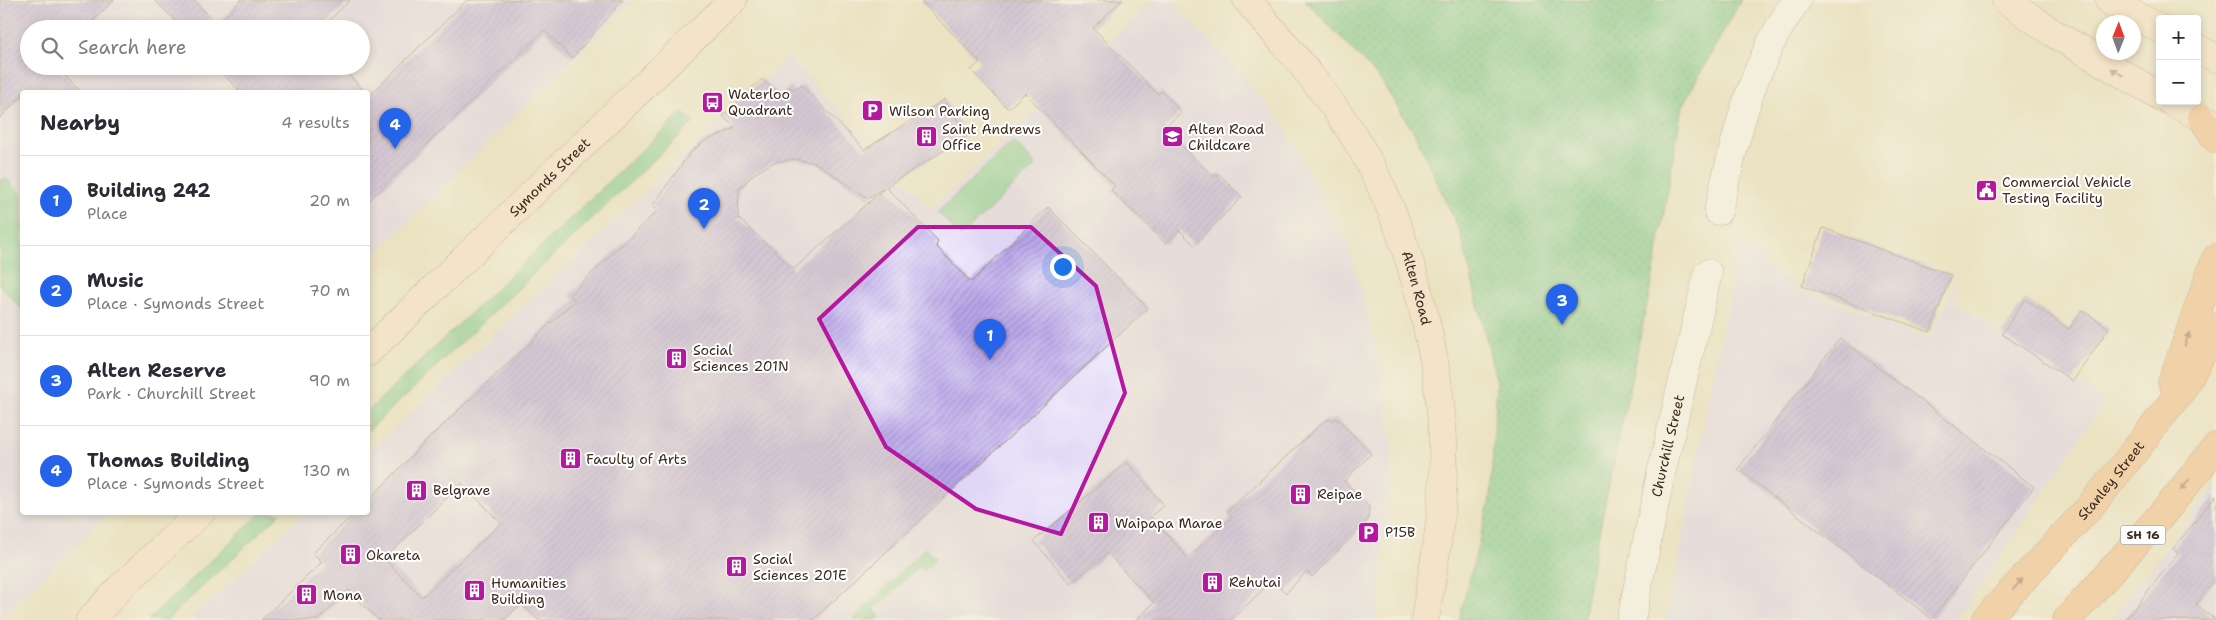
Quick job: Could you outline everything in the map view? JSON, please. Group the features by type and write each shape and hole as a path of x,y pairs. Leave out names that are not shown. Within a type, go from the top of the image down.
{"highway":[{"path":"2127,461 2171,384 2216,258"},
{"name":"Stanley Street","path":"1985,620 2089,508 2127,461 2184,388 2216,327"},
{"name":"SH 16","path":"2067,620 2169,506 2216,447"}],"main road":[{"name":"Symonds Street","path":"370,350 733,0"},
{"name":"Alten Road","path":"1247,0 1313,80 1359,145 1375,174 1410,263 1427,323 1442,432 1444,476 1441,521 1425,620"},
{"path":"2006,0 2053,33 2156,94"},
{"path":"2109,0 2156,27"},
{"path":"2201,50 2216,58"},
{"path":"2176,105 2211,128"},
{"path":"90,620 120,588 198,515"}],"street":[{"path":"1718,211 1738,128 1753,83 1771,41 1797,0"},
{"name":"Churchill Street","path":"1631,620 1660,478 1708,273"}],"highlighted area":[{"path":"918,227 1031,227 1096,286 1125,393 1061,534 976,509 886,447 819,319"}],"shaded area":[{"path":"0,0 633,0 370,259 370,90 20,90 20,515 106,515 0,619"},
{"path":"1153,0 1171,0 1235,67 1279,119 1347,241 1382,366 1393,454 1377,620 190,620 302,515 370,515 370,451 788,57 931,209"},
{"path":"1740,240 1789,284 1930,340 1961,272 1953,301 2105,400 1967,606 1955,620 1666,620"},
{"path":"2216,485 2216,620 2111,620"}],"green space":[{"path":"1305,0 1741,0 1682,106 1655,266 1596,547 1583,620 1459,620 1490,499 1497,384 1461,234 1415,134 1379,78"},
{"path":"682,112 694,122 370,429 370,409"},
{"path":"1013,141 1036,165 961,236 938,212"},
{"path":"7,179 20,192 20,307 0,286 0,180"},
{"path":"259,515 279,515 167,620 148,620"},
{"path":"925,548 936,559 924,571 919,566 874,610 880,617 877,620 853,620"}],"building":[{"path":"0,0 114,0 94,20 20,20 20,75 64,75 79,90 20,90 20,98 0,118"},
{"path":"154,0 193,0 213,20 175,20"},
{"path":"241,0 350,0 330,20 221,20"},
{"path":"467,0 623,0 572,58 544,30 370,200 370,95"},
{"path":"920,0 1122,0 1093,28 1158,94 1162,91 1181,112 1164,128 1214,177 1219,174 1242,197 1194,245 1179,230 1166,244 1111,190 1115,186 1025,93 1008,109 971,70 980,62"},
{"path":"224,75 349,75 363,90 239,90"},
{"path":"762,79 781,96 790,87 795,91 802,85 864,150 945,99 967,136 868,198 816,163 795,159 772,163 754,174 739,189 738,218 794,269 886,187 938,241 936,246 971,282 1048,207 1148,308 813,620 538,620 521,604 504,620 378,620 349,590 318,620 261,620 322,562 313,553 353,515 370,515 370,499 424,443 575,300 569,295 658,210 653,205 690,153 703,142 735,128 723,116","holes":["462,483 501,523 422,597 384,559"]},
{"path":"1823,228 1951,275 1930,332 1802,286"},
{"path":"2025,299 2069,329 2082,310 2109,328 2073,381 2002,334"},
{"path":"1840,338 2034,487 1932,619 1738,469"},
{"path":"1338,419 1371,454 1344,481 1369,507 1368,520 1312,577 1307,571 1286,593 1273,580 1231,620 1136,620 1154,603 1107,553 1071,584 1034,541 1127,462 1164,505 1150,516 1188,558 1232,517 1227,512 1325,420"},
{"path":"2216,495 2216,578 2196,604 2216,620 2125,620 2178,553 2173,549"}],"place":[{"name":"Waterloo Quadrant","path":"712,102"},
{"name":"Wilson Parking","path":"873,111"},
{"name":"Saint Andrews Office","path":"926,137"},
{"name":"Alten Road Childcare","path":"1172,137"},
{"name":"Thomas Building","path":"395,149"},
{"name":"Commercial Vehicle Testing Facility","path":"1986,190"},
{"name":"Music","path":"704,229"},
{"name":"Alten Reserve","path":"1562,325"},
{"name":"Social Sciences 201N","path":"677,358"},
{"name":"Building 242","path":"990,360"},
{"name":"Faculty of Arts","path":"570,459"},
{"name":"Belgrave","path":"417,490"},
{"name":"Reipae","path":"1301,494"},
{"name":"Waipapa Marae","path":"1099,523"},
{"name":"P15B","path":"1369,532"},
{"name":"Okareta","path":"350,555"},
{"name":"Social Sciences 201E","path":"737,567"},
{"name":"Rehutai","path":"1213,582"},
{"name":"Humanities Building","path":"475,591"},
{"name":"Mona","path":"307,595"}]}
